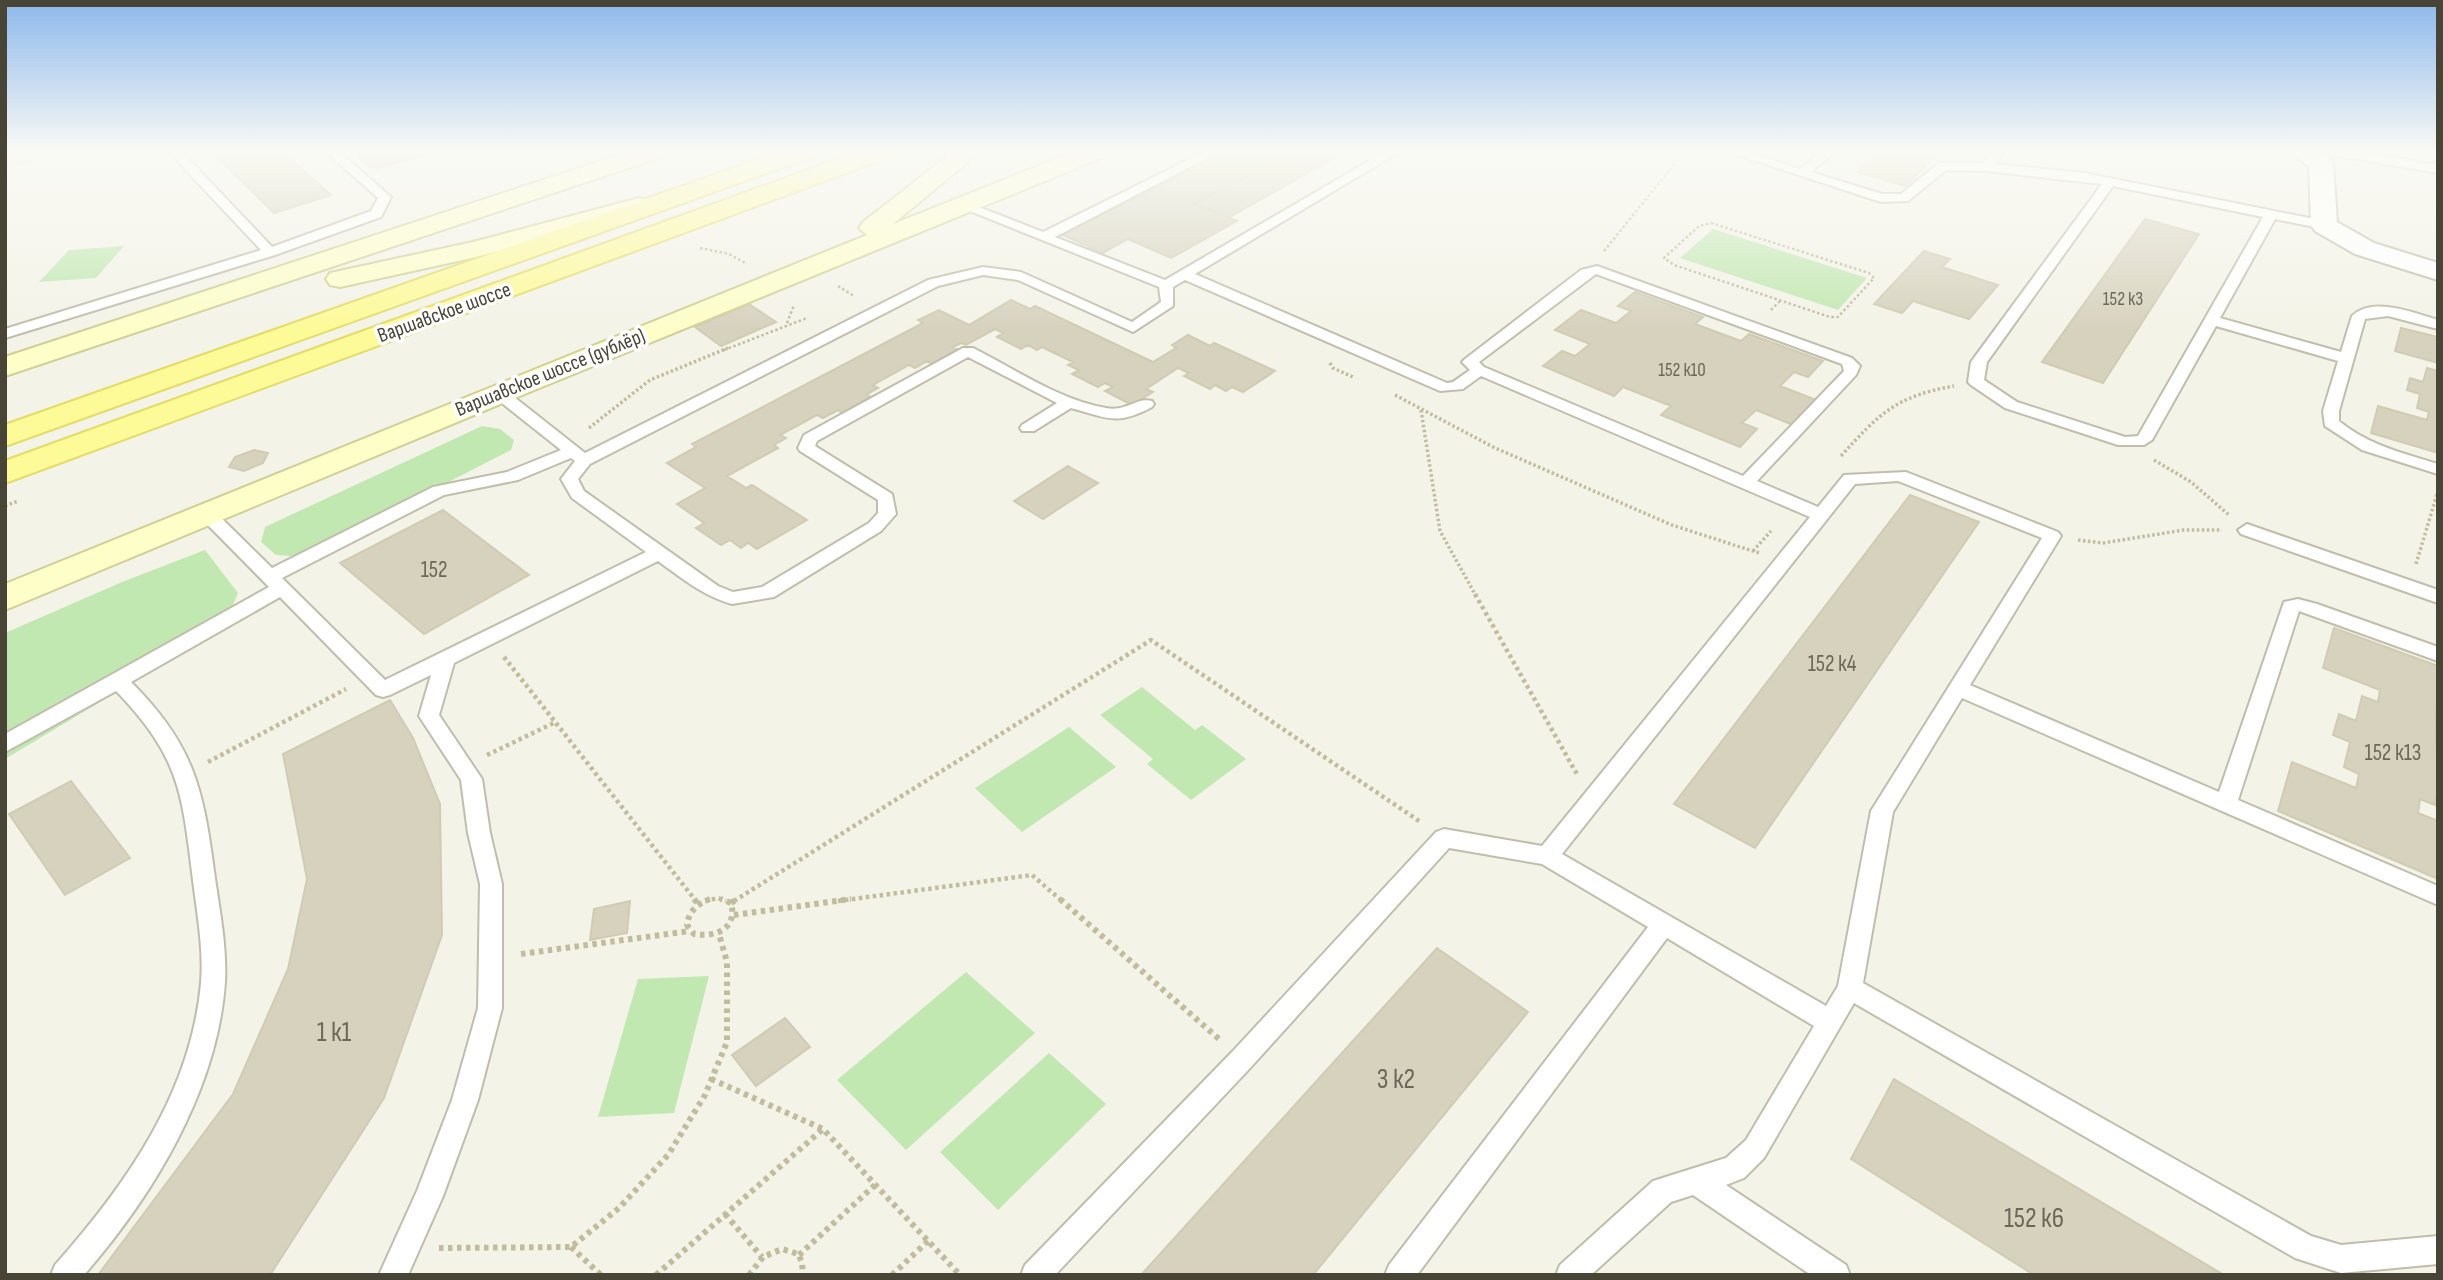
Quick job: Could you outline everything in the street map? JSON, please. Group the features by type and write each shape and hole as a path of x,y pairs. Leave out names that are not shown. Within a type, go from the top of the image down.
{"main road":[{"path":"5,367 474,211"},
{"path":"97,336 476,249 620,211"},
{"name":"Варшавское шоссе","path":"5,436 636,211"},
{"name":"Варшавское шоссе","path":"5,473 720,211"},
{"path":"838,255 894,211"},
{"name":"Варшавское шоссе (дублёр)","path":"5,598 947,211"}],"street":[{"path":"2324,211 2325,226 2343,240 2392,259 2438,272"}],"lane":[{"path":"231,211 270,252"},
{"path":"5,334 270,252 376,214 378,211"},
{"path":"976,211 1166,285"},
{"path":"1044,237 1096,211"},
{"path":"1166,285 1292,211"},
{"path":"2089,211 1979,362 1976,382 2011,405 2124,442 2144,440 2270,216"},
{"path":"2244,211 2325,226"},
{"path":"1746,483 1852,372 1852,366 1839,356 1597,270 1586,273 1470,362 1479,370 1746,483 1822,515"},
{"path":"5,744 117,680 276,582 439,491 512,475 575,452 933,283 983,271 1021,276 1133,328 1168,303 1166,285"},
{"path":"1183,274 1445,388 1458,386 1479,370"},
{"path":"2438,325 2398,314 2368,312 2359,316 2331,411 2331,423 2345,436 2367,447 2438,469"},
{"path":"2211,320 2347,359"},
{"path":"575,452 569,479 578,494 711,590 732,598 767,593 875,527 887,514 886,498 806,448 810,438 968,351 1069,403 1105,413 1126,415 1146,404"},
{"path":"499,393 575,452"},
{"path":"1028,428 1069,403"},
{"path":"1547,856 1850,480 1900,476 2052,536 1882,811 1850,988 1755,1149 1734,1169 1663,1191 1570,1275"},
{"path":"207,514 383,690 659,553"},
{"path":"2248,530 2438,597"},
{"path":"2225,804 2291,606 2310,608 2438,654"},
{"path":"393,1275 429,1196 465,1100 490,1009 491,884 479,833 471,779 429,716 445,659"},
{"path":"65,1275 88,1250 135,1187 169,1132 201,1054 213,979 204,876 185,774 167,738 148,712 117,680"},
{"path":"1958,688 2438,896"},
{"path":"1035,1275 1242,1059 1444,838 1547,856 1830,1022"},
{"path":"1399,1275 1664,925"},
{"path":"1850,988 2305,1248 2341,1259 2438,1250"},
{"path":"1696,1181 1836,1275"}],"path":[{"path":"1586,273 1637,211"},
{"path":"1711,223 1869,273 1874,278 1838,317 1830,317 1780,301 1674,265 1664,258 1699,226 1711,223"},
{"path":"688,245 729,254 749,266"},
{"path":"1756,326 1780,301"},
{"path":"575,452 650,380 813,316"},
{"path":"1326,357 1333,368 1357,379"},
{"path":"1840,457 1883,410 1921,391 1976,382"},
{"path":"1393,394 1495,448 1672,525 1784,562"},
{"path":"1420,409 1440,531 1591,800"},
{"path":"2124,442 2190,482 2248,530"},
{"path":"2417,558 2438,491"},
{"path":"1752,551 1796,504"},
{"path":"2052,536 2103,543 2184,530 2248,530"},
{"path":"488,637 698,904"},
{"path":"731,903 1151,640 1444,838"},
{"path":"185,774 369,677"},
{"path":"464,766 556,722"},
{"path":"734,915 1032,875 1242,1059"},
{"path":"718,898 731,903 734,915 729,925 719,934 705,937 690,930 687,919 698,904 718,898"},
{"path":"489,959 690,930"},
{"path":"405,1248 571,1247 619,1208 668,1155 705,1095 727,1042 727,962 719,934"},
{"path":"711,1079 823,1129 960,1275"},
{"path":"656,1275 823,1129"},
{"path":"799,1255 875,1185"},
{"path":"725,1214 762,1256"},
{"path":"892,1275 928,1241"},
{"path":"571,1247 601,1275"},
{"path":"750,1275 762,1256 775,1249 784,1248 799,1255 803,1261 803,1275"}],"green space":[{"path":"1713,229 1867,278 1838,310 1680,258"},
{"path":"124,246 96,278 39,282 69,250"},
{"path":"482,426 500,429 514,440 511,450 302,557 276,555 261,542 265,527"},
{"path":"205,550 238,593 222,629 5,759 5,633 122,582"},
{"path":"1142,687 1195,730 1202,725 1246,759 1191,800 1147,764 1153,759 1100,715"},
{"path":"1069,727 1116,767 1022,832 975,788"},
{"path":"966,972 1035,1033 906,1150 837,1080"},
{"path":"709,976 674,1113 598,1117 638,979"},
{"path":"1049,1053 1106,1104 998,1210 940,1152"}],"building":[{"path":"1110,211 1211,211 1237,221 1171,258 1128,239 1103,253 1062,235"},
{"path":"1210,211 1241,211 1228,218"},
{"path":"2145,219 2199,234 2103,383 2042,362"},
{"path":"1924,251 1950,259 1942,267 1998,285 1969,319 1913,301 1902,313 1874,304"},
{"path":"1635,292 1703,317 1695,324 1741,341 1749,334 1823,361 1808,377 1794,372 1780,386 1816,400 1793,425 1756,410 1742,423 1757,429 1740,447 1661,415 1671,406 1623,387 1614,396 1543,366 1562,351 1575,356 1590,344 1555,330 1581,310 1616,323 1631,311 1618,306"},
{"path":"1011,300 1030,309 1035,306 1153,362 1176,348 1172,345 1188,335 1210,346 1214,343 1275,371 1243,392 1232,387 1226,391 1215,385 1210,389 1184,376 1189,373 1178,368 1146,389 1153,392 1132,405 1105,391 1113,387 1105,383 1098,387 1072,374 1079,370 1068,365 1073,362 1042,347 1037,350 1028,345 1021,349 997,337 1003,333 995,329 966,345 961,343 953,347 957,349 932,364 927,361 915,368 909,365 873,385 878,388 867,394 871,397 842,413 838,410 823,418 817,415 780,435 786,438 774,445 778,448 727,476 746,488 752,485 807,520 757,549 748,543 741,548 730,540 721,545 696,528 704,523 677,504 705,488 667,463 696,447 692,444 923,323 918,320 939,310 969,325"},
{"path":"749,304 776,322 721,346 695,327"},
{"path":"2401,328 2438,337 2438,363 2395,351"},
{"path":"2427,368 2438,371 2438,453 2371,433 2378,406 2427,420 2429,412 2417,408 2420,394 2407,390 2410,378 2423,382"},
{"path":"254,450 268,453 263,463 244,471 229,467 235,457"},
{"path":"1068,466 1098,483 1043,519 1014,501"},
{"path":"1910,495 1979,522 1755,848 1674,804"},
{"path":"443,510 529,575 424,634 340,563"},
{"path":"2334,628 2438,666 2438,788 2435,805 2420,799 2418,813 2438,821 2438,879 2278,811 2292,762 2356,788 2359,774 2344,767 2350,742 2333,735 2339,714 2356,721 2362,696 2378,702 2380,690 2323,668"},
{"path":"390,700 413,738 440,804 442,935 384,1098 270,1275 98,1275 233,1094 288,969 307,879 283,754"},
{"path":"71,781 130,858 65,895 9,814"},
{"path":"630,901 627,933 590,940 594,909"},
{"path":"1437,948 1528,1012 1313,1275 1141,1275"},
{"path":"785,1018 810,1047 756,1086 732,1055"},
{"path":"1894,1079 2224,1275 2034,1275 1851,1159"}]}
